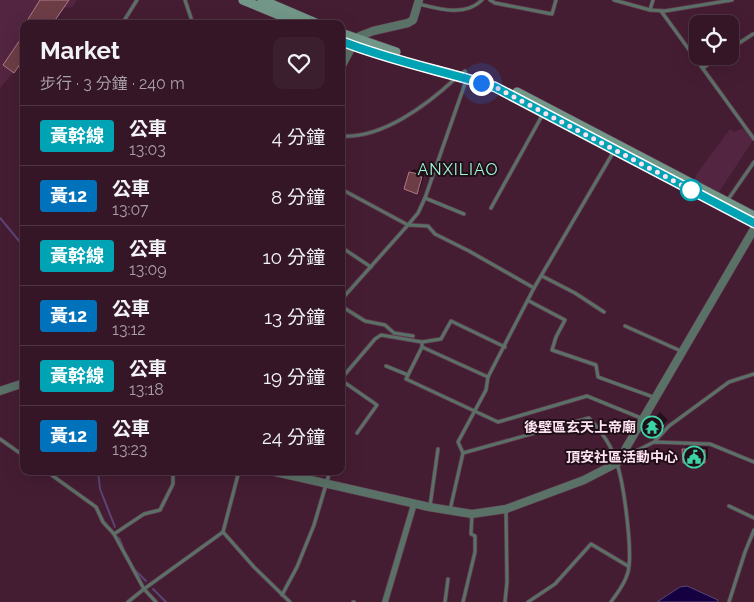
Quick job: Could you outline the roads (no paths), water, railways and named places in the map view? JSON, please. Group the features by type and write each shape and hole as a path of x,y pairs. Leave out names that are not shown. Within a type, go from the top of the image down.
{"main road":[{"path":"244,0 292,20"},
{"path":"262,0 309,20"},
{"path":"345,36 379,54 497,82 725,205 754,223"},
{"path":"345,41 354,42"},
{"path":"464,75 495,87 614,150 725,205 754,216"}],"street":[{"path":"345,59 354,42 373,31 408,23 413,20 419,2"},
{"path":"289,475 414,504 472,514 506,509 584,480 617,463 623,457 626,448 684,352 754,229"},
{"path":"0,391 20,384"},
{"path":"385,602 414,504"}],"lane":[{"path":"124,20 137,0"},
{"path":"185,0 192,20"},
{"path":"419,2 449,11 468,8 482,0"},
{"path":"490,0 496,3 552,14 556,0"},
{"path":"614,0 650,10 661,11 732,0"},
{"path":"650,10 653,0"},
{"path":"661,11 754,139"},
{"path":"739,43 753,34"},
{"path":"703,68 707,65"},
{"path":"345,136 366,135 391,126 464,75"},
{"path":"345,296 418,213 425,198 464,75"},
{"path":"491,208 544,113"},
{"path":"450,511 463,453 458,442 486,390 488,377 529,302 534,288 614,150"},
{"path":"725,205 754,162"},
{"path":"345,191 408,225 428,226 435,234 534,288"},
{"path":"425,198 464,214"},
{"path":"345,250 371,267"},
{"path":"542,276 575,293 604,312"},
{"path":"529,302 565,320 552,350 596,365 598,377 657,398"},
{"path":"345,308 365,321 385,325 394,333 413,336"},
{"path":"422,344 440,339 451,321 505,347"},
{"path":"624,326 684,352"},
{"path":"345,375 375,339 381,335 422,344 488,377"},
{"path":"422,344 406,379 498,422 587,396 644,419"},
{"path":"386,366 408,375"},
{"path":"623,457 654,442 669,426 729,382 754,374"},
{"path":"345,383 377,405 357,433"},
{"path":"463,453 590,418 602,433 617,463 629,545 629,566 623,586 611,602"},
{"path":"0,439 20,453"},
{"path":"654,442 710,444 754,462"},
{"path":"429,507 438,449"},
{"path":"52,475 96,507 103,522 114,534 144,589 156,602"},
{"path":"114,534 144,514 160,510 173,484 173,475"},
{"path":"128,602 223,532 238,475"},
{"path":"282,595 297,566 314,525 329,475"},
{"path":"729,506 754,518"},
{"path":"505,602 507,582 506,509"},
{"path":"463,602 475,552 475,536 471,534 472,514"},
{"path":"729,602 754,530"},
{"path":"223,532 254,567 290,602"},
{"path":"528,602 561,578 567,568 591,544 629,566"},
{"path":"445,602 448,579"}],"waterway":[{"path":"0,218 20,242"},
{"path":"98,475 100,489 115,527"},
{"path":"119,538 123,547"},
{"path":"136,571 146,581"},
{"path":"153,589 166,602"}],"place":[{"name":"後壁區玄天上帝廟","path":"652,427"},
{"name":"頂安社區活動中心","path":"694,457"}],"district":[{"name":"ANXILIAO","path":"458,169"}]}
